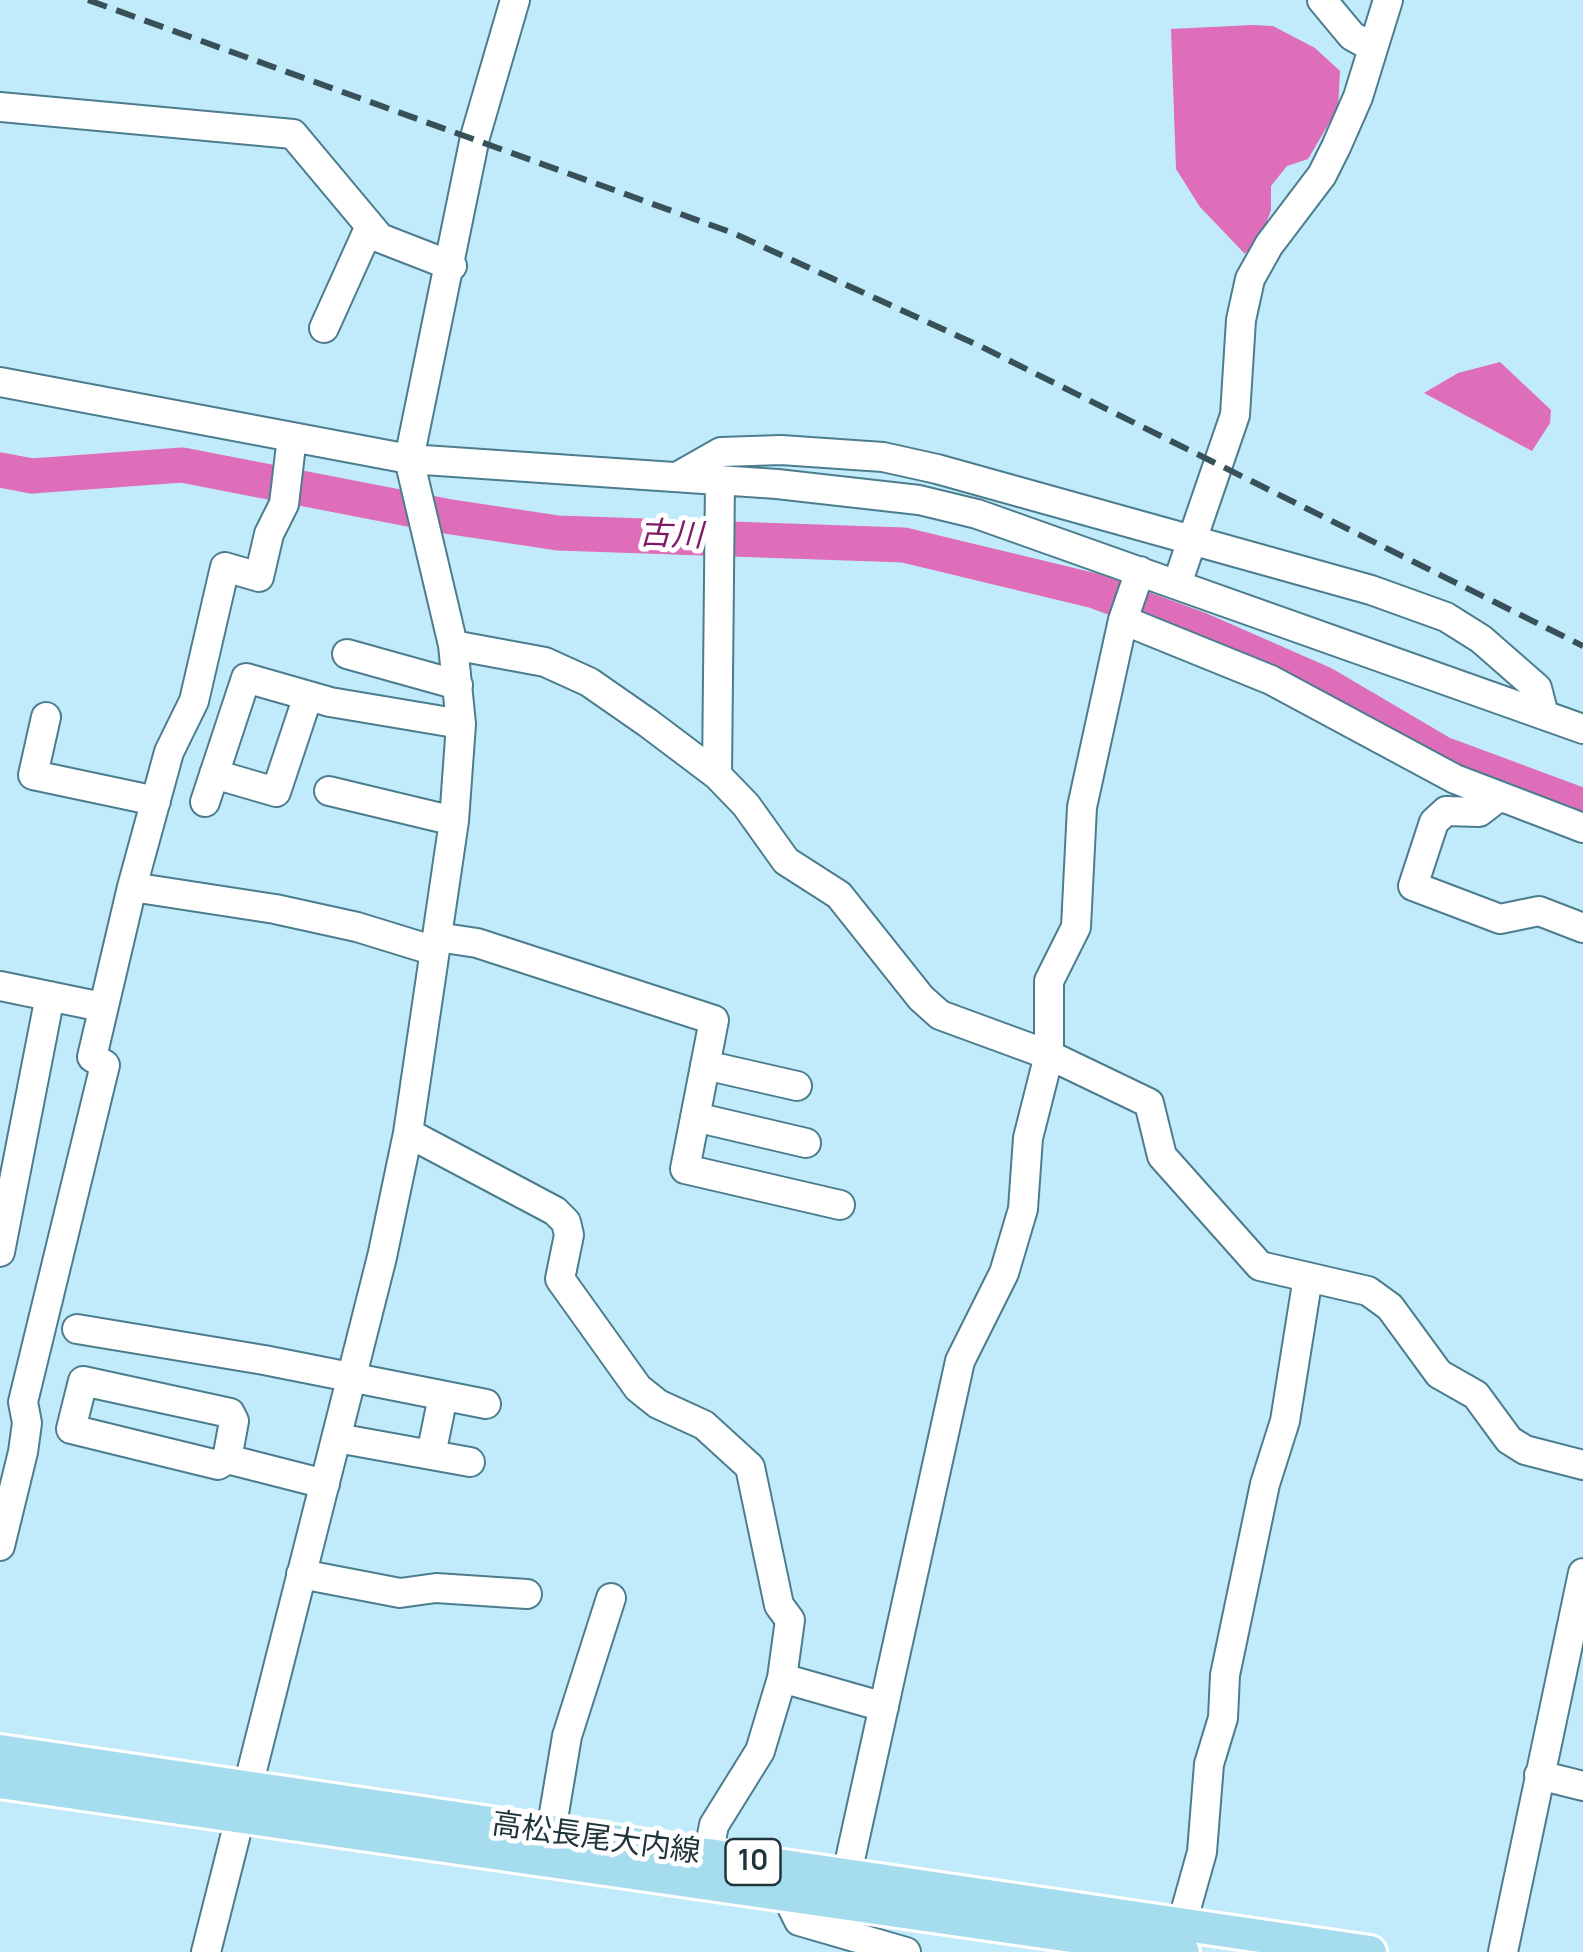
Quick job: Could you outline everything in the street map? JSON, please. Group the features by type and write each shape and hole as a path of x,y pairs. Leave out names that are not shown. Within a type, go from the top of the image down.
{"main road":[{"name":"高松長尾大内線","path":"0,1751 243,1803"},
{"name":"高松長尾大内線","path":"0,1782 243,1803 843,1889 1178,1945 1370,1952"},
{"name":"高松長尾大内線","path":"705,1869 794,1896 843,1889"}],"street":[{"path":"206,1952 326,1484 408,1133 454,821 461,724 453,645 414,494 409,458 452,266 475,137 515,0"},
{"path":"1322,0 1352,36 1370,46"},
{"path":"1176,584 1240,396 1241,320 1250,279 1269,245 1322,175 1358,98 1370,46 1385,8"},
{"path":"0,107 293,134 380,238 452,266"},
{"path":"324,328 370,226"},
{"path":"0,382 409,458 720,480 919,500 977,514 1455,779 1583,828"},
{"path":"0,1546 23,1452 27,1423 23,1402 105,1064 92,1057 132,887 169,752 194,701 225,567 259,577 269,534 284,504 292,438"},
{"path":"677,477 722,452 782,450 883,457 1192,540 1371,590 1446,617 1481,638 1536,688 1544,715"},
{"path":"717,775 720,480"},
{"path":"1130,599 1176,584 1583,729"},
{"path":"843,1889 960,1361 1004,1273 1022,1209 1028,1138 1049,1055 1049,981 1076,927 1082,807 1130,599"},
{"path":"453,645 545,662 589,682 717,775 746,805 786,862 839,895 921,998 940,1014 1049,1055 1149,1103 1162,1156 1260,1266 1368,1290 1390,1307 1438,1374 1476,1395 1510,1440 1525,1450 1583,1464"},
{"path":"347,654 458,685"},
{"path":"205,802 246,678 308,696 461,724"},
{"path":"214,774 276,792 308,696"},
{"path":"46,717 33,775 156,801"},
{"path":"329,791 454,821"},
{"path":"1500,796 1479,812 1446,811 1434,822 1413,886 1500,919 1539,911 1583,928"},
{"path":"132,887 291,912 436,944 477,943 714,1020 685,1169 840,1205"},
{"path":"0,986 102,1007"},
{"path":"0,1252 8,1167 50,996"},
{"path":"705,1065 797,1086"},
{"path":"695,1117 806,1143"},
{"path":"408,1133 555,1211 566,1222 569,1235 560,1279 638,1388 658,1404 704,1425 750,1468 780,1606 790,1620 782,1678 760,1752 718,1817 705,1869"},
{"path":"1178,1945 1207,1824 1209,1764 1223,1718 1225,1675 1265,1484 1285,1422 1308,1277"},
{"path":"78,1329 264,1360 486,1404"},
{"path":"227,1459 234,1422 230,1414 84,1381 71,1429 218,1464 227,1459 326,1484"},
{"path":"431,1455 443,1396"},
{"path":"337,1438 470,1462"},
{"path":"1503,1952 1583,1573"},
{"path":"301,1574 400,1593 436,1588 527,1594"},
{"path":"548,1846 566,1736 611,1598"},
{"path":"782,1678 884,1707"},
{"path":"1540,1775 1583,1786"},
{"path":"794,1896 793,1909 799,1921 906,1952"}],"shaded area":[{"path":"1273,26 1315,48 1340,71 1338,108 1308,159 1287,166 1271,186 1271,210 1263,232 1245,254 1200,207 1176,169 1171,29"},
{"path":"1500,362 1551,410 1550,423 1532,451 1424,393 1458,373"}],"waterway":[{"name":"古川","path":"0,470 32,476 182,465 445,516 558,533 904,545 1095,591 1201,630 1324,684 1443,754 1583,806"}],"railway":[{"path":"88,0 733,233 982,347 1583,646"}]}
